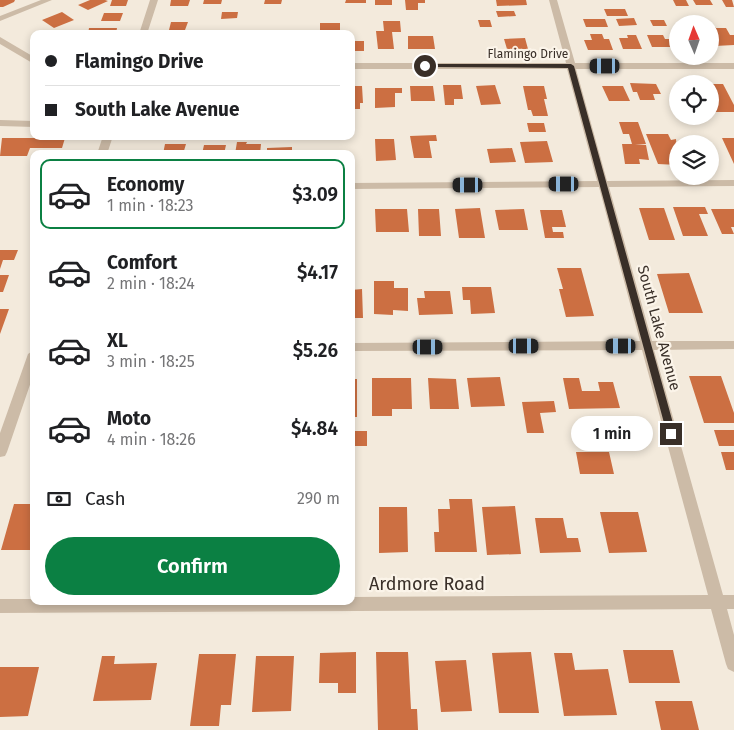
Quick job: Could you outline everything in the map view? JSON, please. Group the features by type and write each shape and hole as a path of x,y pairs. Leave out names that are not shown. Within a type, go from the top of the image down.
{"street":[{"path":"0,19 48,0"},
{"path":"144,30 154,0"},
{"name":"South Lake Avenue","path":"553,0 734,664"},
{"path":"0,40 30,59"},
{"name":"Flamingo Drive","path":"355,66 734,66"},
{"path":"355,186 734,183"},
{"path":"355,348 734,345"},
{"path":"0,452 30,366"},
{"name":"Ardmore Road","path":"355,604 734,602"},
{"name":"Ardmore Road","path":"0,606 179,605"}],"lane":[{"path":"0,123 30,124"}],"building":[{"path":"0,0 15,0 0,7"},
{"path":"90,0 108,1 88,10 78,5"},
{"path":"112,0 128,0 126,6 110,6"},
{"path":"171,0 190,0 188,6 170,6"},
{"path":"204,0 222,0 221,4 203,4"},
{"path":"265,0 282,0 281,4 264,4"},
{"path":"346,0 366,0 366,3 345,3"},
{"path":"375,0 392,0 392,5 375,5"},
{"path":"405,0 425,0 425,3 418,3 418,10 406,10"},
{"path":"496,0 526,0 527,5 497,6"},
{"path":"673,0 686,0 689,6 676,6"},
{"path":"693,0 710,0 713,5 696,5"},
{"path":"722,0 732,0 734,7 726,7"},
{"path":"604,9 625,9 628,16 607,16"},
{"path":"496,11 514,11 516,16 498,17"},
{"path":"62,12 74,20 54,28 42,20"},
{"path":"222,12 238,12 237,18 221,19"},
{"path":"104,13 123,13 120,21 101,21"},
{"path":"634,18 637,25 619,26 616,19"},
{"path":"583,19 605,19 608,27 586,27"},
{"path":"478,20 490,20 492,27 480,27"},
{"path":"650,20 664,20 667,26 653,26"},
{"path":"383,21 400,21 401,32 392,32 394,49 378,49 376,31 384,31"},
{"path":"171,22 188,22 185,30 169,30"},
{"path":"320,23 340,23 340,30 320,30"},
{"path":"89,28 117,28 117,30 89,30"},
{"path":"719,28 726,28 730,35 734,35 734,45 719,46"},
{"path":"590,34 602,34 604,39 609,39 613,50 588,50 584,40 592,40"},
{"path":"627,35 636,35 642,49 623,49 619,38 628,38"},
{"path":"647,35 663,35 665,39 669,39 669,47 652,47"},
{"path":"408,36 433,36 435,49 408,49"},
{"path":"525,38 528,49 507,49 504,39"},
{"path":"355,41 364,41 364,51 355,51"},
{"path":"630,83 656,84 661,94 653,94 655,100 640,100 637,92 633,92"},
{"path":"719,84 723,84 734,105 734,112 719,112"},
{"path":"443,85 461,85 463,99 454,99 454,105 445,105"},
{"path":"495,85 501,104 481,105 476,86"},
{"path":"355,86 362,86 363,103 360,103 360,109 355,109"},
{"path":"410,86 433,86 435,101 411,101"},
{"path":"523,86 544,86 547,99 544,99 548,116 533,116 531,110 528,110"},
{"path":"602,86 623,86 630,101 609,101"},
{"path":"375,88 402,88 402,93 395,93 395,107 375,108"},
{"path":"619,122 638,122 646,144 635,144 646,145 649,160 639,159 640,164 625,164 622,144 632,144 629,134 623,134"},
{"path":"527,123 544,123 546,132 529,132"},
{"path":"646,134 668,134 669,136 669,165 658,164"},
{"path":"436,135 437,141 429,141 432,158 414,158 410,136"},
{"path":"2,138 64,140 62,148 30,148 27,156 0,156"},
{"path":"722,138 734,138 734,164"},
{"path":"375,139 394,139 396,160 376,161"},
{"path":"547,141 553,162 525,163 520,142"},
{"path":"237,142 261,144 260,150 236,150"},
{"path":"165,144 186,144 184,150 164,150"},
{"path":"204,145 226,145 225,150 203,150"},
{"path":"292,147 292,150 267,150 267,148"},
{"path":"512,148 516,162 490,163 487,149"},
{"path":"673,207 705,207 708,214 699,214 708,236 683,236"},
{"path":"480,208 485,238 459,238 455,209"},
{"path":"639,208 664,208 675,240 649,240"},
{"path":"375,209 407,209 409,232 376,232"},
{"path":"418,209 439,209 441,236 419,236"},
{"path":"524,209 528,230 499,230 495,210"},
{"path":"711,209 734,209 734,227 731,227 734,234 722,234"},
{"path":"540,210 562,210 566,227 552,227 553,232 563,232 564,238 545,238"},
{"path":"0,250 18,250 14,260 3,260 0,269"},
{"path":"557,268 581,268 594,316 566,317 559,289 563,289"},
{"path":"689,273 703,313 669,313 657,274"},
{"path":"0,275 9,275 3,292 0,292"},
{"path":"374,281 394,281 394,288 408,288 408,311 393,310 393,315 374,314"},
{"path":"462,287 491,287 495,313 471,314 470,300 463,300"},
{"path":"362,289 363,318 355,318 355,290"},
{"path":"424,291 450,291 453,314 419,315 417,298 425,298"},
{"path":"0,309 9,309 0,334"},
{"path":"689,376 721,376 734,413 734,423 704,423"},
{"path":"500,377 505,406 471,407 467,378"},
{"path":"372,378 411,378 412,409 392,409 392,416 372,416"},
{"path":"428,378 456,379 459,409 430,409"},
{"path":"563,378 579,378 582,391 600,391 598,382 613,382 620,408 569,409"},
{"path":"355,379 357,379 357,417 355,417"},
{"path":"554,401 556,412 540,413 544,433 527,433 522,402"},
{"path":"714,430 734,430 734,446 719,446"},
{"path":"355,431 367,431 367,446 355,446"},
{"path":"576,452 609,452 614,474 580,474"},
{"path":"721,452 734,452 734,470 726,470"},
{"path":"449,499 472,499 477,552 435,552 434,532 439,532 438,509 450,509"},
{"path":"14,504 30,504 30,550 1,550"},
{"path":"515,506 521,554 487,555 482,507"},
{"path":"379,507 407,507 408,552 379,553"},
{"path":"600,512 638,512 647,552 609,553"},
{"path":"535,518 563,518 567,538 578,538 581,552 540,553"},
{"path":"623,650 673,650 680,683 629,683"},
{"path":"356,652 356,693 338,693 338,683 319,683 320,653"},
{"path":"376,652 408,652 411,709 417,709 418,730 378,730"},
{"path":"531,652 539,713 499,713 492,653"},
{"path":"554,653 572,653 575,670 608,669 617,715 564,716"},
{"path":"199,654 236,654 231,705 221,705 219,726 190,726"},
{"path":"102,656 115,656 114,664 157,663 151,700 93,701"},
{"path":"256,656 294,656 291,711 252,712"},
{"path":"466,660 472,711 441,712 435,661"},
{"path":"0,667 39,667 28,716 0,717"},
{"path":"655,701 692,701 699,730 661,730"}],"route":[{"path":"425,66 571,66 671,434"}]}
